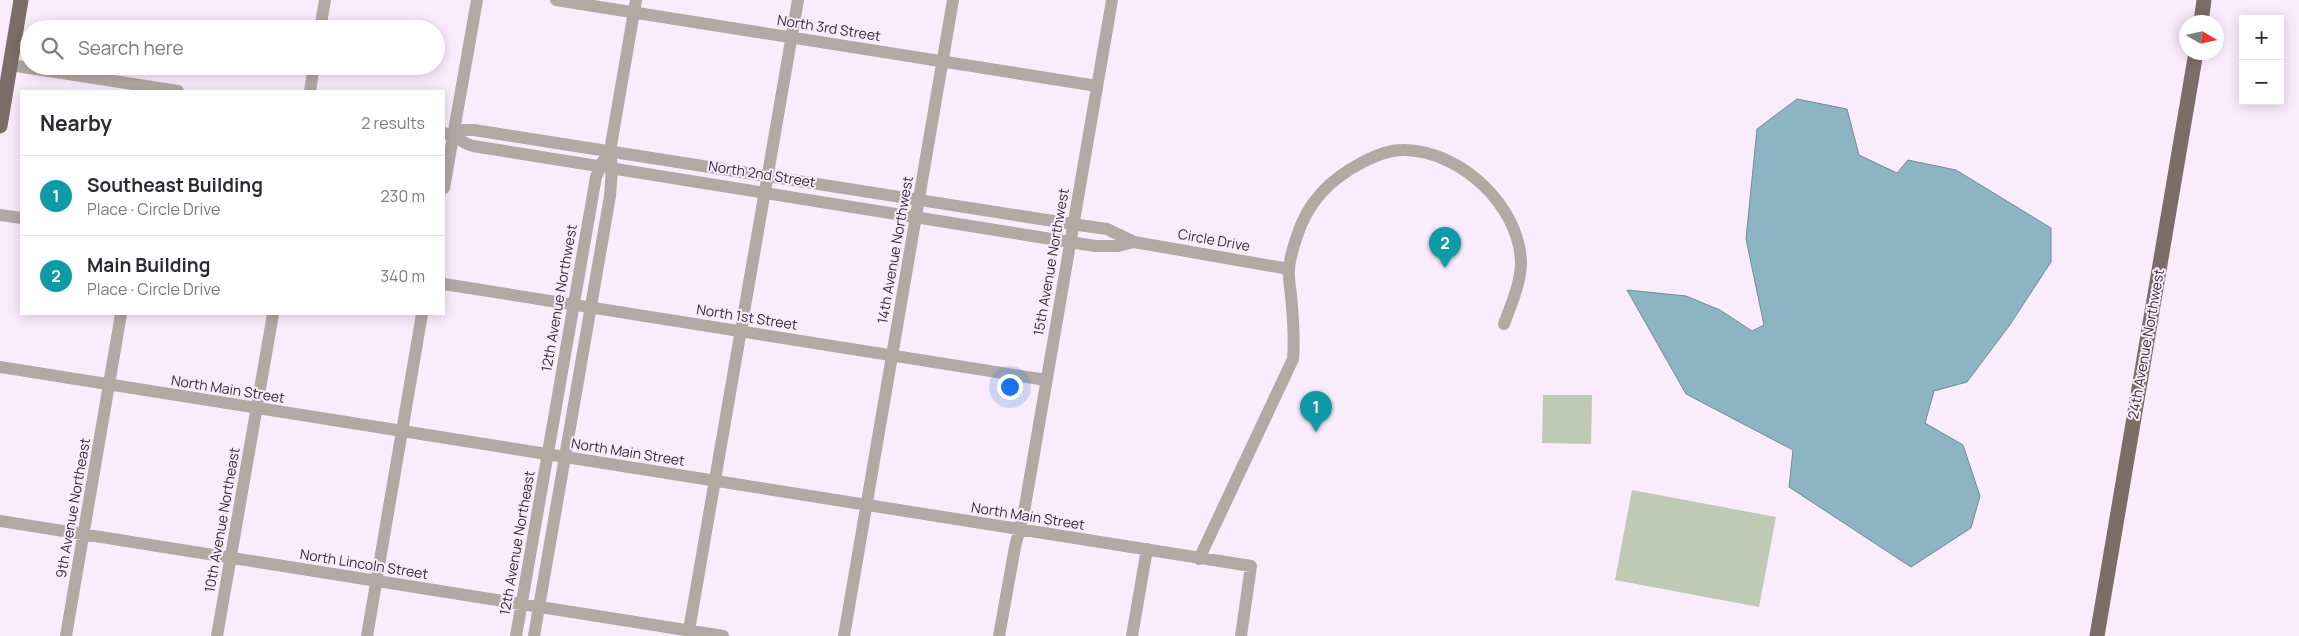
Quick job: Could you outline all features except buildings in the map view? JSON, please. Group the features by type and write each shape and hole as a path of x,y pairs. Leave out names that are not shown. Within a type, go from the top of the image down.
{"main road":[{"path":"0,126 5,64 21,0"},
{"path":"2202,15 2204,0"},
{"name":"24th Avenue Northwest","path":"2097,636 2195,60"}],"street":[{"path":"322,20 325,0"},
{"path":"445,174 448,134 477,0"},
{"name":"North 3rd Street","path":"556,0 634,6 791,38 1097,86"},
{"path":"688,633 713,480 798,0"},
{"name":"14th Avenue Northwest","path":"844,636 953,0"},
{"name":"15th Avenue Northwest","path":"999,636 1020,530 1112,0"},
{"name":"12th Avenue Northwest","path":"548,454 573,304 610,151 634,6"},
{"path":"5,64 20,67"},
{"path":"70,75 158,90"},
{"path":"310,90 313,75"},
{"name":"North 2nd Street","path":"448,134 463,130 474,130 1072,224"},
{"name":"North 2nd Street","path":"448,134 463,143 473,146 1070,241"},
{"path":"1199,559 1293,359 1295,342 1289,268 1296,237 1307,212 1330,183 1342,172 1378,155 1406,150 1422,152 1437,157 1475,178 1487,188 1509,219 1520,249 1521,265 1514,295 1504,324"},
{"path":"534,636 610,196 605,168"},
{"path":"0,215 20,218"},
{"name":"Circle Drive","path":"1072,224 1107,229 1134,242 1289,268"},
{"name":"Circle Drive","path":"1070,241 1104,247 1134,242"},
{"name":"North 1st Street","path":"445,284 1046,380"},
{"name":"9th Avenue Northeast","path":"66,636 121,315"},
{"name":"10th Avenue Northeast","path":"217,636 273,315"},
{"path":"366,636 422,315"},
{"name":"North Main Street","path":"0,367 1251,566 1241,636"},
{"name":"12th Avenue Northeast","path":"516,636 548,454"},
{"name":"North Lincoln Street","path":"0,521 539,606 688,633 723,636"},
{"path":"1132,636 1147,549"}],"green space":[{"path":"1543,395 1592,395 1591,444 1542,443"},
{"path":"1632,490 1776,517 1759,607 1615,580"}],"water":[{"path":"1797,99 1847,109 1859,155 1897,173 1908,160 1956,170 2051,228 2051,262 2009,326 1967,382 1934,391 1925,423 1963,445 1980,496 1971,528 1911,567 1789,487 1793,450 1686,394 1627,290 1686,296 1720,310 1752,331 1764,325 1746,239 1757,129"}],"place":[{"name":"Main Building","path":"1445,268"},
{"name":"Southeast Building","path":"1316,432"}]}
